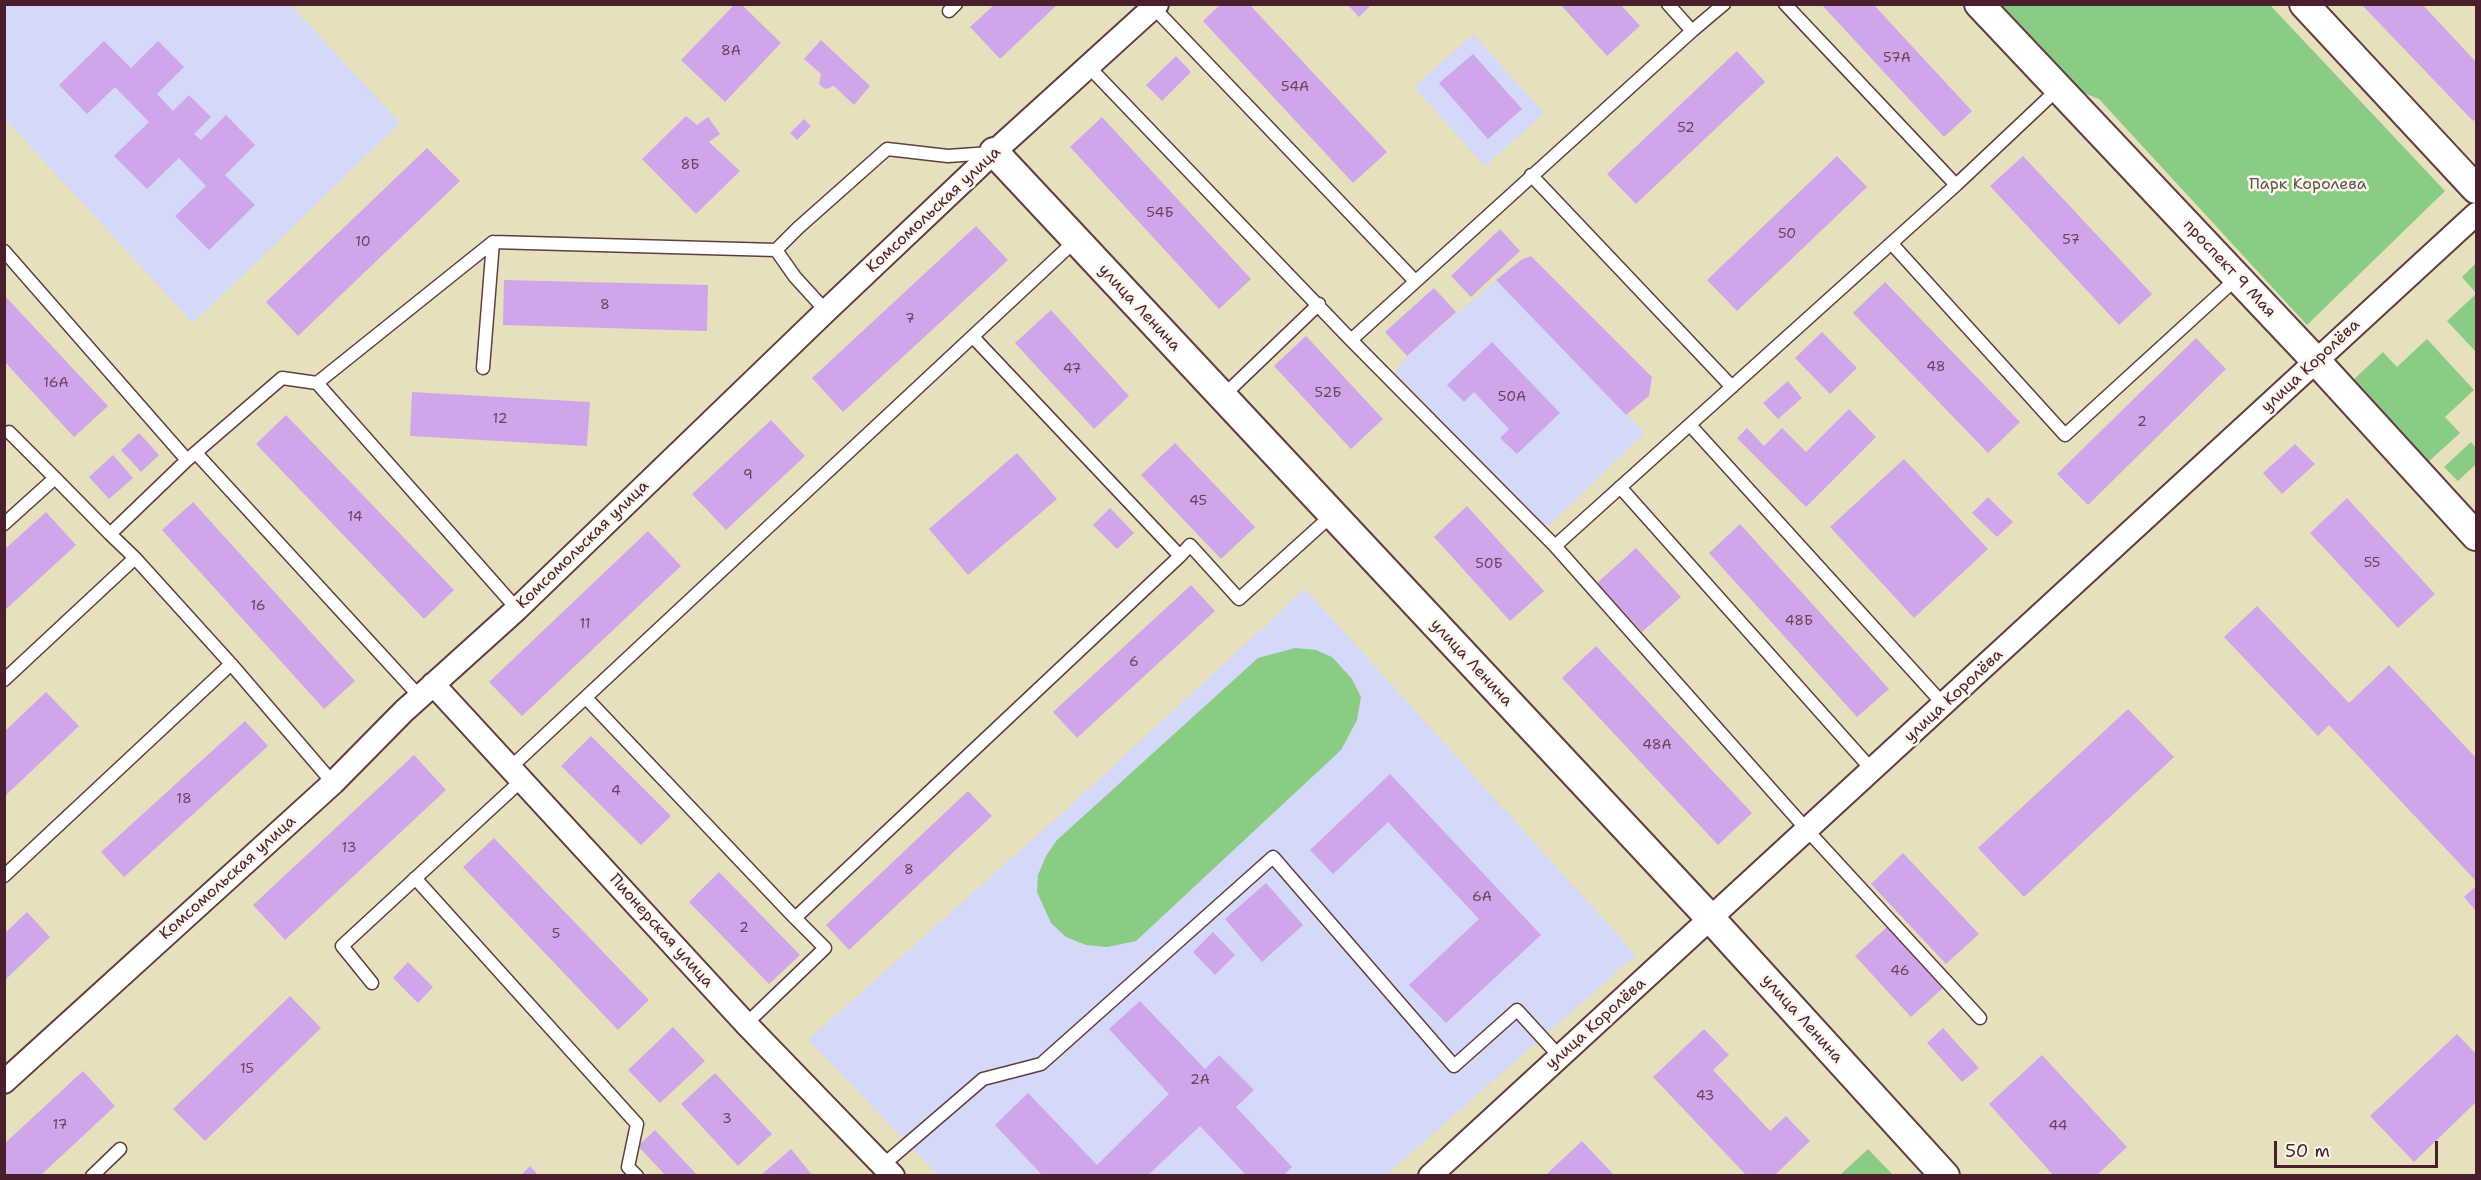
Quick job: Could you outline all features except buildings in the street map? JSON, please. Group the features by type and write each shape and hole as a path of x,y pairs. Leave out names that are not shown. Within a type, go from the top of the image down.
{"street":[{"name":"проспект 9 Мая","path":"1979,4 2317,362 2476,536"},
{"path":"2304,4 2476,189"},
{"name":"Комсомольская улица","path":"4,1082 333,783 994,152 1156,6"},
{"name":"улица Ленина","path":"994,152 1711,919 1945,1176"},
{"name":"улица Королёва","path":"1430,1176 2476,214"},
{"name":"Пионерская улица","path":"427,691 517,773 746,1024 888,1170"}],"lane":[{"path":"1668,4 1692,32"},
{"path":"1351,340 1531,175 1725,4"},
{"path":"1785,4 1956,185"},
{"path":"1156,6 1415,281"},
{"path":"1089,67 1319,304 1351,340 1555,546 1807,830 1980,1018"},
{"path":"1555,546 1892,244 2059,88"},
{"path":"317,383 493,242 776,250 887,149 948,156 994,152"},
{"path":"1531,175 1732,387"},
{"path":"372,983 342,946 415,878 587,699 1076,240"},
{"path":"483,368 493,242"},
{"path":"1892,244 2065,435 2237,278"},
{"path":"776,250 795,277 826,311"},
{"path":"4,251 191,456 427,691"},
{"path":"1221,397 1319,304"},
{"path":"973,337 1180,556"},
{"path":"110,534 191,456 282,378 317,383 517,609"},
{"path":"1689,425 1944,705"},
{"path":"9,432 135,558 231,664 333,783"},
{"path":"4,524 55,478"},
{"path":"1620,488 1873,771"},
{"path":"795,918 1190,545 1239,599 1332,515"},
{"path":"4,680 135,558"},
{"path":"4,876 231,664"},
{"path":"587,699 825,948 746,1024"},
{"path":"888,1170 983,1078 1041,1064 1273,857 1454,1066 1517,1010 1560,1057"},
{"path":"415,878 637,1124 628,1173"},
{"path":"92,1176 120,1149"}],"shaded area":[{"path":"290,4 400,123 193,323 5,119 5,5"},
{"path":"1473,34 1544,113 1485,166 1414,87"},
{"path":"1496,280 1645,433 1545,529 1395,372 1407,356"},
{"path":"1305,589 1636,955 1386,1175 938,1175 808,1040 1071,805"}],"green space":[{"name":"Парк Королева","path":"1997,5 2270,5 2445,191 2307,325 2099,99 2081,92"},
{"path":"2476,263 2476,293 2462,277"},
{"path":"2476,294 2476,352 2447,321"},
{"path":"2427,339 2474,390 2445,417 2460,433 2427,463 2352,381 2383,352 2397,367"},
{"path":"2471,442 2476,448 2476,464 2458,481 2444,467"},
{"path":"1295,648 1316,650 1332,657 1352,679 1361,697 1357,720 1341,750 1136,941 1107,947 1086,945 1066,937 1051,923 1037,892 1038,875 1046,856 1057,840 1258,658"},
{"path":"1868,1149 1893,1175 1840,1175"}]}
